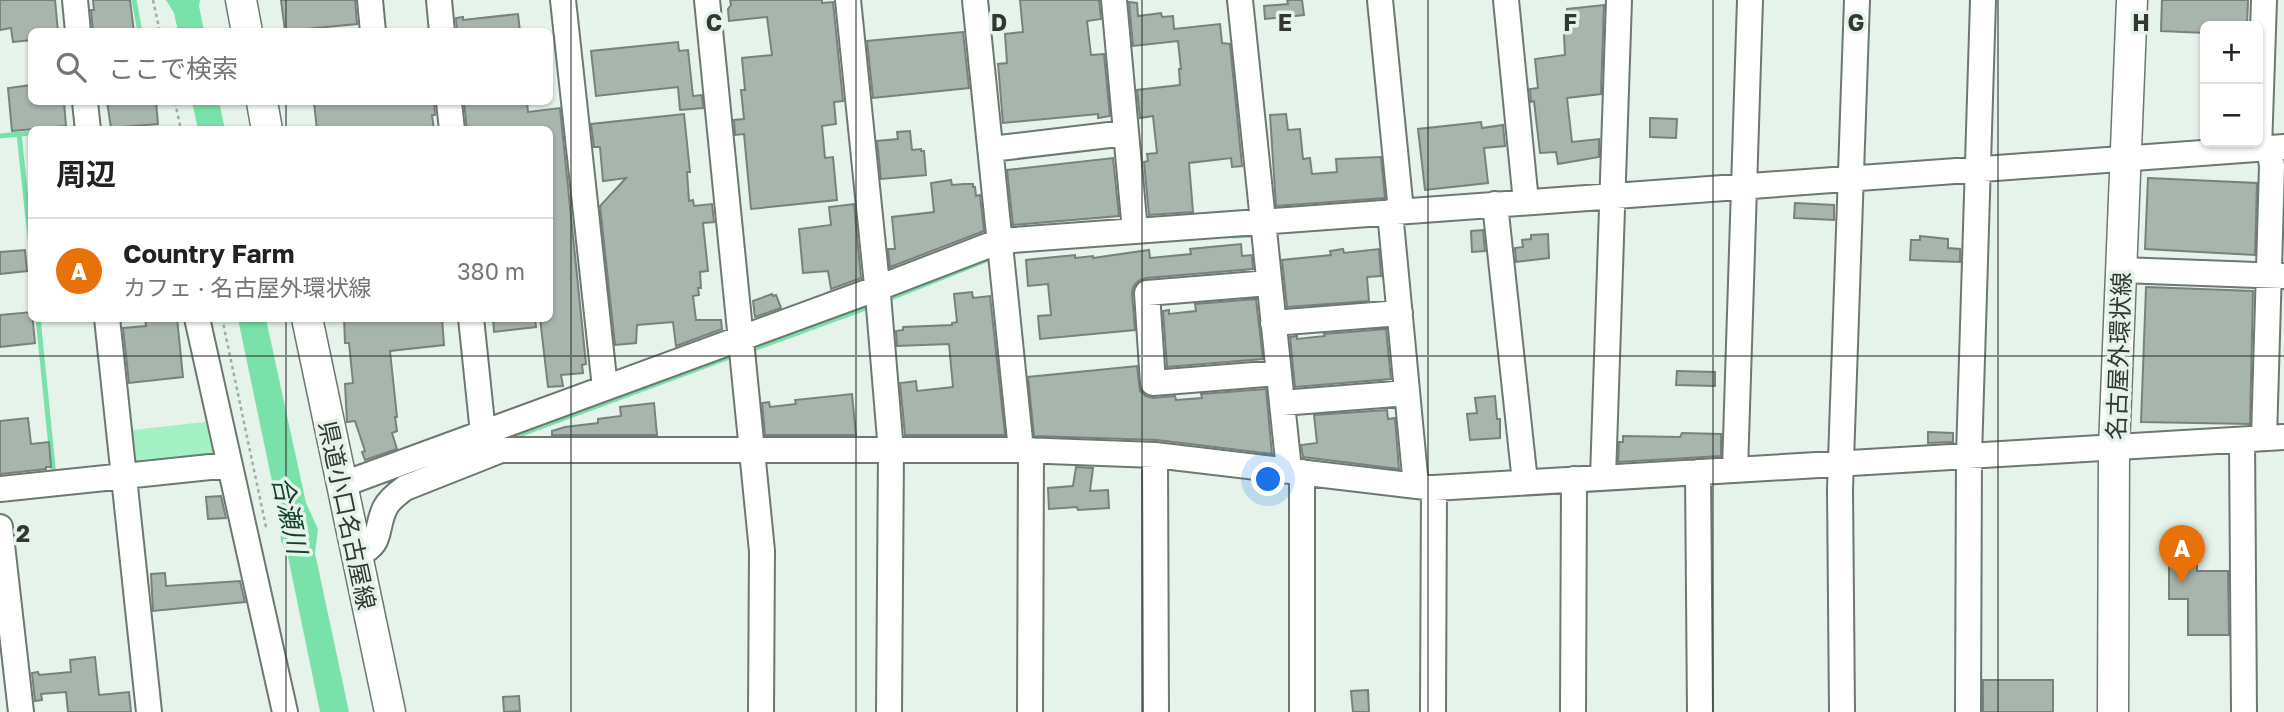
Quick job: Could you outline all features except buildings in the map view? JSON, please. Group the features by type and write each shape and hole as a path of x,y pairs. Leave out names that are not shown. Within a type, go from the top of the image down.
{"main road":[{"path":"241,0 246,28"},
{"name":"名古屋外環状線","path":"2113,712 2114,447 2132,0"},
{"path":"263,105 267,126"},
{"name":"県道小口名古屋線","path":"308,322 390,712"}],"street":[{"path":"75,0 78,28"},
{"path":"370,0 373,28"},
{"path":"439,0 442,28"},
{"path":"563,0 605,388"},
{"path":"706,0 762,551 761,712"},
{"path":"848,0 891,451 888,712"},
{"path":"975,0 1001,250 1026,450 1030,712"},
{"path":"1114,0 1135,231"},
{"path":"1240,0 1282,403 1295,471 1301,712"},
{"path":"1380,0 1407,393 1425,487 1433,712"},
{"path":"1506,0 1526,202"},
{"path":"1603,477 1619,0"},
{"path":"1735,470 1750,0"},
{"path":"1842,712 1841,463 1857,0"},
{"path":"1968,712 1969,456 1983,0"},
{"path":"2244,712 2276,276 2264,0"},
{"path":"85,105 88,126"},
{"path":"449,105 452,126"},
{"path":"990,149 1126,134"},
{"path":"341,485 605,388 741,347 1001,250 1135,231 1264,229 1393,217 1496,212 1526,202 1612,203 1977,176 2126,160 2271,153"},
{"path":"1496,212 1525,482"},
{"path":"2122,270 2276,276"},
{"path":"1269,284 1147,293 1153,383 1279,373"},
{"path":"1273,323 1400,313"},
{"path":"107,322 149,712"},
{"path":"198,322 285,712"},
{"path":"471,322 483,433"},
{"path":"1282,403 1407,393"},
{"path":"356,555 370,549 376,541 385,507 405,488 501,450 1026,450 1156,455 1425,487 2263,438"},
{"path":"1156,455 1156,712"},
{"path":"0,489 229,465"},
{"path":"1698,472 1700,712"},
{"path":"1573,712 1574,480"},
{"path":"0,527 21,712"}],"path":[{"path":"153,0 159,28"},
{"path":"176,105 180,126"}],"shaded area":[{"path":"213,421 220,454 131,470 124,431"}],"water":[{"path":"166,0 200,0 203,28 177,28 174,13"},
{"path":"193,105 220,105 224,126 197,126"},
{"name":"合瀬川","path":"239,322 267,322 306,503 318,529 315,553 349,712 320,712 287,552 281,541 278,510"}],"waterway":[{"path":"134,0 139,27"},
{"path":"19,134 28,133"},
{"path":"0,136 19,134 28,218"},
{"path":"1233,236 1258,235"},
{"path":"886,300 994,257"},
{"path":"748,351 874,305"},
{"path":"38,322 54,477"},
{"path":"508,439 735,355"}],"place":[{"name":"Country Farm","path":"2182,583"}]}
